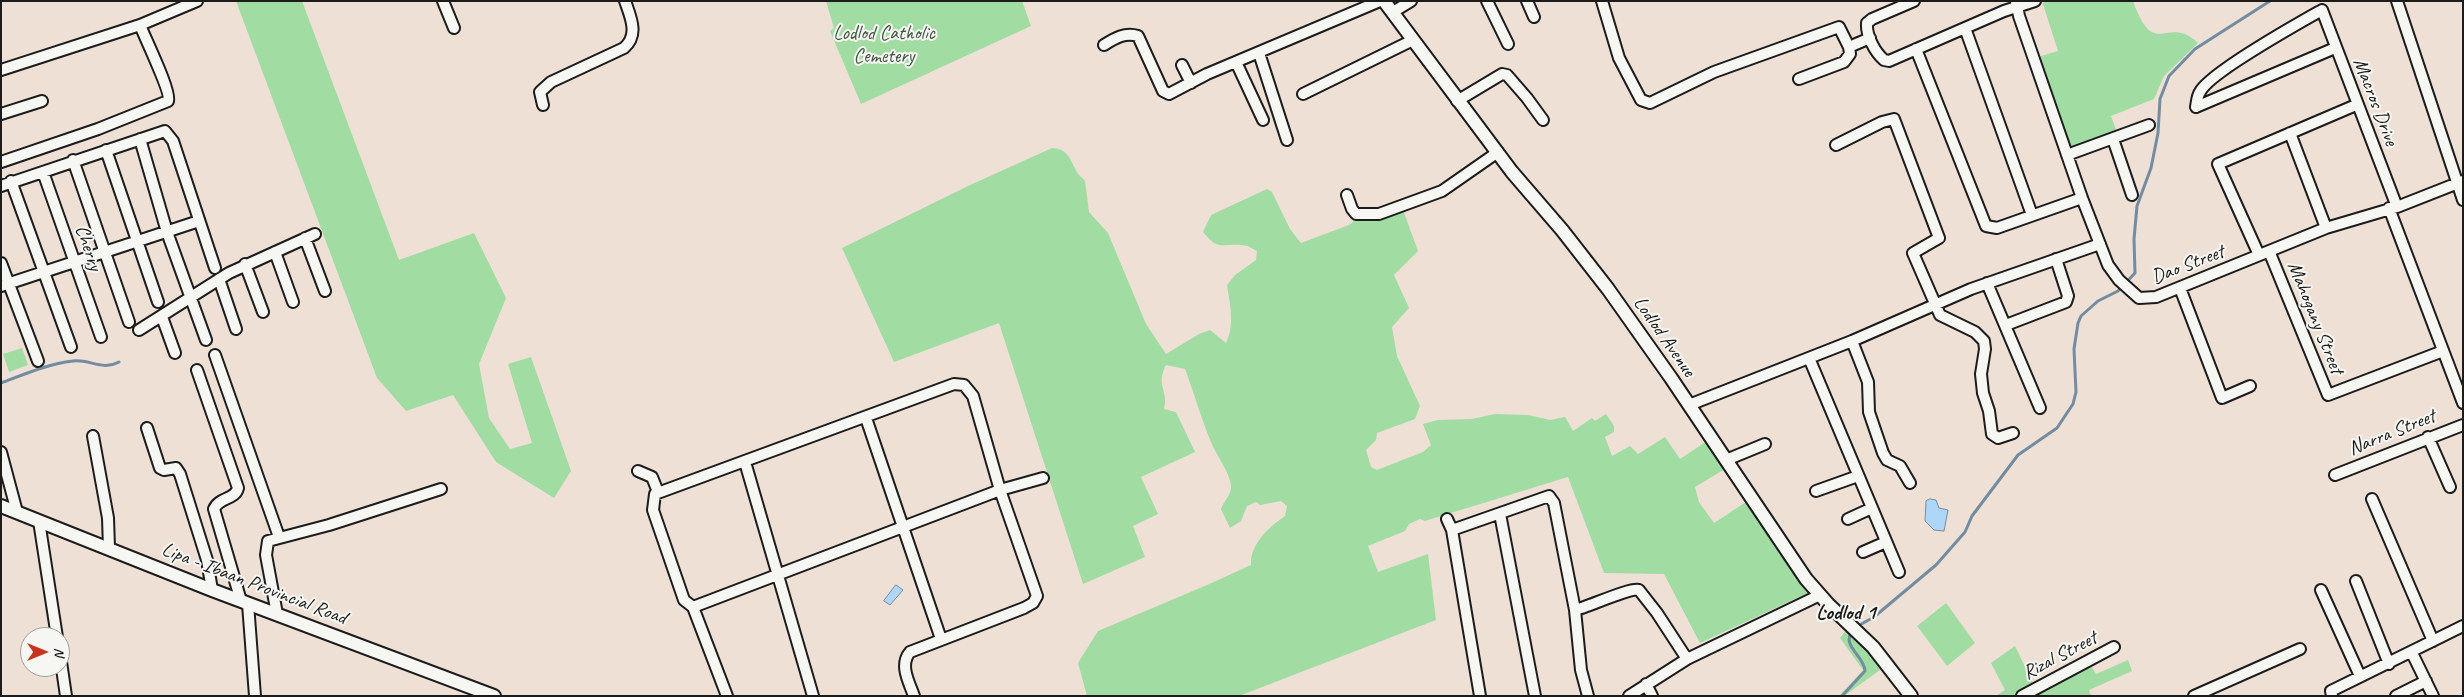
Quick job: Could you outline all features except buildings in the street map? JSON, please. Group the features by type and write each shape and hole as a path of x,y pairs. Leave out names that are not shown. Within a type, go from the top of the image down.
{"main road":[{"name":"Lodlod Avenue","path":"1382,1 1393,12 1512,172 1562,230 1604,284 1689,405 1792,559 1820,595 1874,647 1911,696"},
{"name":"Lipa - Ibaan Provincial Road","path":"1,506 212,590 494,696"}],"street":[{"path":"1,70 140,25 197,1"},
{"path":"443,1 454,28"},
{"path":"543,105 540,92 551,82 624,48 632,41 634,33 625,1"},
{"path":"1104,45 1117,37 1131,34 1138,36 1163,91 1170,94 1236,62 1382,1"},
{"path":"1393,12 1410,1"},
{"path":"1486,1 1508,44"},
{"path":"1527,1 1534,17"},
{"path":"1602,1 1619,58 1641,100 1650,103 1714,72 1839,27 1849,47 1850,54 1844,62 1799,79"},
{"path":"1914,1 1869,21 1867,27 1870,38 1878,55 1885,61 2017,5 2035,1"},
{"path":"2397,1 2460,183 2463,200"},
{"name":"Dao Street","path":"2017,5 2019,16 2082,198 2110,269 2132,294 2139,298 2146,299 2180,288 2326,228 2460,183"},
{"name":"Macros Drive","path":"2335,48 2196,107 2200,91 2210,82 2265,42 2322,10 2463,403"},
{"path":"1,162 98,129 168,101 170,97 168,89 151,54 140,25"},
{"path":"1966,28 2032,216"},
{"path":"1849,47 1870,38"},
{"path":"1303,94 1413,40"},
{"path":"1916,49 1986,226 1997,228 2082,198"},
{"path":"1259,53 1287,140"},
{"path":"1236,62 1262,120"},
{"path":"1182,65 1191,83"},
{"path":"1458,101 1502,74 1507,75 1528,98 1543,120"},
{"path":"1,114 42,101"},
{"path":"2264,253 2218,164 2356,105"},
{"path":"1836,145 1882,122 1894,119 1939,238 1913,253 1935,306 1944,319 1975,332 1982,338 1985,349 1981,374 1983,393 1989,411 1990,431 1996,438 2013,433"},
{"path":"2067,155 2149,125"},
{"path":"1,186 73,160 165,131 168,133 215,268"},
{"path":"2290,133 2326,228"},
{"path":"140,139 167,232 206,340"},
{"path":"2113,139 2132,195"},
{"path":"106,150 158,302"},
{"path":"1347,195 1356,214 1379,214 1452,186 1498,152"},
{"path":"73,160 129,322"},
{"name":"Cherry","path":"43,172 101,337"},
{"path":"11,181 71,347"},
{"path":"4,280 44,271 199,221"},
{"path":"139,330 245,264 310,236 325,291"},
{"path":"1689,405 1852,341 1987,283 2100,244"},
{"path":"275,252 293,302"},
{"name":"Mahogany Street","path":"2264,253 2328,395 2443,351"},
{"path":"2006,324 2066,302 2068,296 2056,259"},
{"path":"1,263 4,280 38,361"},
{"path":"245,264 263,312"},
{"path":"219,279 236,329"},
{"path":"1987,283 2040,408"},
{"path":"2180,288 2222,398 2250,386"},
{"path":"162,317 175,353"},
{"path":"1852,341 1866,377 1869,390 1869,412 1883,453 1887,460 1900,466 1910,483"},
{"path":"214,355 279,537"},
{"path":"1809,358 1899,572"},
{"path":"197,370 238,488 234,495 218,502 214,509 245,602 255,696"},
{"path":"727,696 693,607 684,600 652,510 654,497 658,492 866,418 954,384 964,384 973,396 1000,490 1037,596 1029,605 910,652 905,659 905,669 914,696"},
{"path":"866,418 941,639"},
{"name":"Narra Street","path":"2335,475 2428,437 2463,425"},
{"path":"148,428 160,468 164,470 176,468 180,474 207,560 212,590"},
{"path":"93,436 108,518 109,548"},
{"path":"2428,437 2450,487"},
{"path":"1726,460 1765,444"},
{"path":"1,452 17,512"},
{"path":"745,462 813,696"},
{"path":"638,471 652,477 658,492"},
{"path":"1816,491 1858,476"},
{"path":"693,607 779,576 1000,490 1043,478"},
{"path":"277,614 266,545 271,538 329,525 441,489"},
{"path":"1452,530 1549,496 1554,503 1575,610 1581,670 1588,696"},
{"path":"2372,499 2433,641"},
{"path":"1848,519 1872,508"},
{"path":"1500,514 1535,696"},
{"path":"1447,519 1452,530 1480,696"},
{"path":"39,521 55,627"},
{"path":"1863,552 1886,542"},
{"path":"2356,581 2389,664"},
{"path":"1575,610 1591,607 1631,589 1639,590 1657,613 1686,659"},
{"path":"2322,590 2360,676"},
{"path":"1630,696 1686,659 1820,595"},
{"path":"2332,696 2330,691 2412,653 2463,626"},
{"name":"Rizal Street","path":"2022,696 2114,647"},
{"path":"2194,696 2300,649"},
{"path":"2412,653 2433,696"},
{"path":"63,677 66,696"},
{"path":"2396,696 2426,681"},
{"path":"1646,684 1652,696"}],"green space":[{"path":"236,1 302,1 399,260 474,233 506,298 479,364 489,418 510,449 532,443 508,364 531,357 571,471 554,498 496,462 453,395 406,411 377,378"},
{"name":"Lodlod Catholic Cemetery","path":"826,1 1022,1 1031,26 861,104 830,31 834,28"},
{"path":"2042,1 2133,1 2148,29 2162,34 2177,32 2187,35 2198,43 2164,76 2154,99 2111,116 2117,132 2073,148 2066,140 2038,57 2058,51"},
{"path":"1052,148 1066,153 1085,181 1089,212 1108,233 1146,324 1166,354 1199,334 1210,330 1226,343 1231,322 1227,285 1235,275 1256,260 1257,251 1250,247 1221,245 1208,238 1203,232 1211,215 1267,189 1272,192 1290,229 1301,243 1349,225 1354,221 1403,210 1418,251 1394,275 1409,308 1392,327 1397,356 1420,406 1415,419 1377,433 1376,440 1366,450 1371,467 1377,470 1423,452 1431,445 1423,424 1438,420 1472,419 1495,414 1528,415 1550,420 1565,417 1573,431 1592,418 1595,421 1606,414 1614,426 1614,432 1605,437 1612,456 1630,446 1638,454 1665,437 1680,459 1707,441 1725,469 1695,487 1699,502 1714,523 1746,502 1808,593 1700,643 1664,574 1604,573 1568,477 1425,521 1420,519 1409,524 1405,531 1368,546 1378,572 1428,554 1436,620 1239,696 1087,696 1078,663 1098,631 1251,565 1257,543 1273,525 1285,516 1287,506 1281,501 1260,505 1256,502 1247,506 1241,521 1230,528 1221,509 1231,489 1227,474 1211,442 1185,369 1166,365 1162,378 1165,397 1164,409 1176,412 1195,452 1141,477 1158,514 1133,526 1145,557 1083,584 999,323 894,362 842,248 968,186"},
{"path":"22,348 28,365 9,372 3,354"},
{"path":"1946,603 1975,643 1947,666 1917,626"},
{"path":"1847,629 1865,647 1880,670 1844,696 1839,696 1863,670 1840,638"},
{"path":"2015,646 2034,685 2014,696 1996,696 2005,690 1991,663"},
{"path":"2128,660 2132,671 2089,690 2091,696 2031,696 2090,664 2096,674"}],"water":[{"path":"1930,499 1936,500 1939,508 1948,510 1944,531 1934,530 1925,521 1926,501"},
{"path":"896,585 903,590 890,605 884,601"}],"waterway":[{"path":"1856,627 1874,617 1936,565 1965,532 1972,516 2018,455 2057,428 2073,404 2076,392 2074,349 2081,316 2098,301 2118,291 2135,273 2134,239 2137,206 2151,168 2158,133 2160,99 2169,76 2195,49 2270,1"},
{"path":"1,383 64,362 79,361 101,365 119,362"},
{"path":"1842,696 1865,671 1864,666 1849,642 1852,632"}],"district":[{"name":"Lodlod 1","path":"1846,613"}]}
